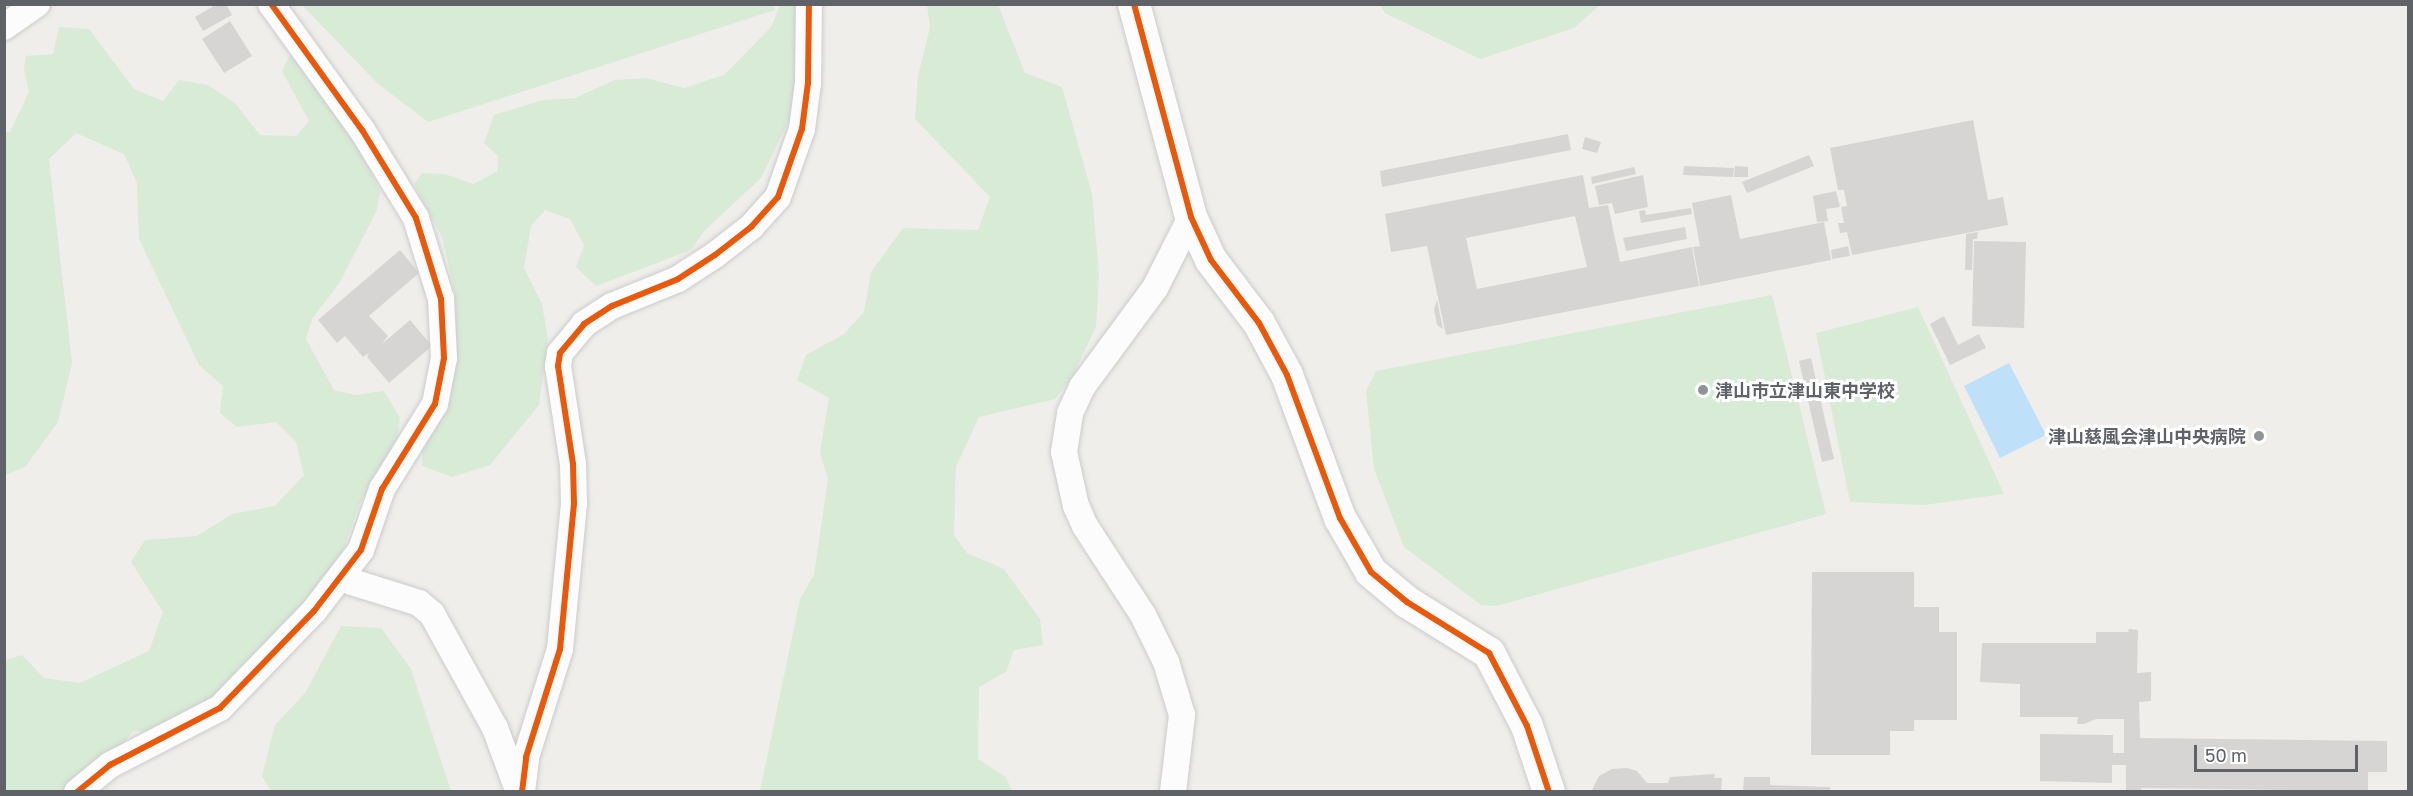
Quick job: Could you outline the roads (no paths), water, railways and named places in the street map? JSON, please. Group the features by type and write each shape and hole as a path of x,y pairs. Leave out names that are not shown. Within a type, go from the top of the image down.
{"street":[{"path":"4,27 37,4"},
{"path":"77,792 110,765 233,697 345,575 361,550 382,489 435,404 444,358 441,299 416,218 362,130 271,4"},
{"path":"521,792 526,758 560,649 574,504 573,464 558,366 560,353 584,324 612,306 678,279 715,255 751,227 778,197 802,129 809,74 808,4"},
{"path":"1134,4 1191,218 1211,261 1259,323 1287,375 1340,518 1371,572 1407,602 1489,653 1527,726 1549,792"},
{"path":"1173,792 1182,715 1166,662 1143,615 1085,526 1076,506 1064,452 1070,413 1082,387 1155,288 1191,218"},
{"path":"345,575 352,582 419,603 432,614 495,728 521,792"}],"water":[{"path":"2009,363 2046,435 2000,458 1964,386"}],"place":[{"name":"津山市立津山東中学校","path":"1703,390"},
{"name":"津山慈風会津山中央病院","path":"2259,436"}]}
